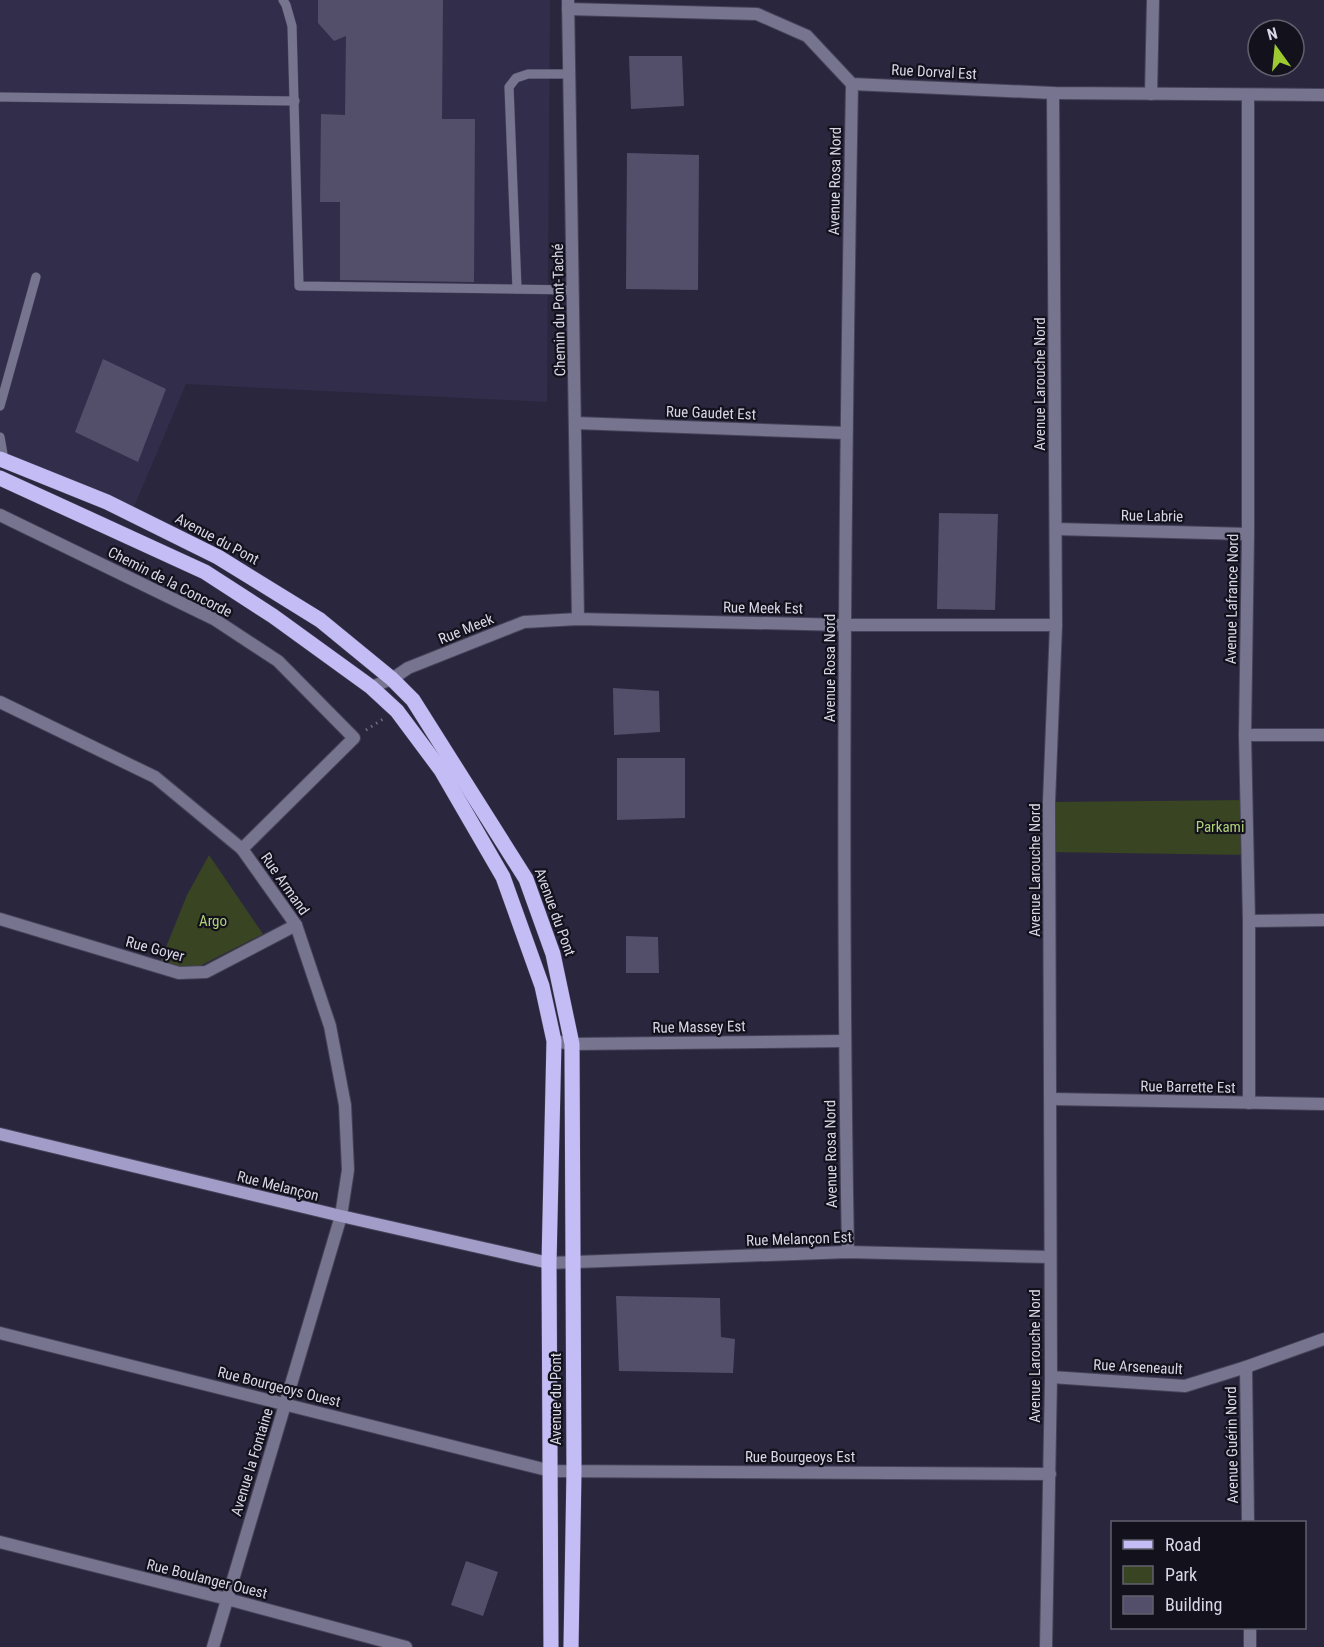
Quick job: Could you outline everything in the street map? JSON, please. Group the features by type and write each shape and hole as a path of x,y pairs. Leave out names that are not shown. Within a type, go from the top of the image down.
{"main road":[{"name":"Avenue du Pont","path":"2,460 107,502 218,557 320,620 392,679 413,700 526,879 553,954 572,1044 574,1471 571,1647"},
{"name":"Avenue du Pont","path":"0,478 205,573 273,616 371,687 397,711 441,770 503,877 542,986 554,1041 549,1263 551,1647"}],"street":[{"path":"1151,94 1153,0"},
{"path":"568,4 757,14 807,36 852,84"},
{"name":"Chemin du Pont-Taché","path":"568,4 578,619"},
{"name":"Rue Dorval Est","path":"852,84 1053,93 1324,95"},
{"name":"Avenue Rosa Nord","path":"848,1251 844,1041 846,433 852,84"},
{"name":"Avenue Larouche Nord","path":"1046,1647 1050,1474 1049,802 1056,625 1053,93"},
{"name":"Avenue Lafrance Nord","path":"1248,95 1248,534 1245,735 1249,921 1249,1102"},
{"name":"Rue Gaudet Est","path":"576,423 846,433"},
{"name":"Chemin de la Concorde","path":"0,515 214,619 278,661 354,738"},
{"name":"Rue Labrie","path":"1056,529 1248,534"},
{"name":"Rue Meek Est","path":"578,619 846,625 1056,625"},
{"name":"Rue Meek","path":"371,687 392,679 408,668 524,622 578,619"},
{"name":"Rue Armand","path":"0,702 154,777 242,849 296,925 330,1026 345,1105 348,1170 341,1216"},
{"path":"1245,735 1324,735"},
{"path":"242,849 354,738"},
{"name":"Rue Goyer","path":"0,919 179,974 206,972 296,925"},
{"path":"1249,921 1324,920"},
{"name":"Rue Massey Est","path":"554,1041 572,1044 844,1041"},
{"name":"Rue Barrette Est","path":"1051,1100 1324,1104"},
{"name":"Rue Melançon","path":"0,1134 341,1216 549,1263"},
{"name":"Avenue la Fontaine","path":"213,1647 341,1216"},
{"name":"Rue Melançon Est","path":"549,1263 848,1251 1050,1257"},
{"name":"Rue Bourgeoys Ouest","path":"0,1333 551,1471"},
{"name":"Rue Arseneault","path":"1050,1377 1185,1386 1324,1340"},
{"name":"Avenue Guérin Nord","path":"1246,1367 1248,1521"},
{"name":"Rue Bourgeoys Est","path":"551,1471 1050,1474"},
{"name":"Rue Boulanger Ouest","path":"0,1542 406,1647"},
{"path":"1250,1629 1250,1647"}],"lane":[{"path":"283,0 292,26 299,286 573,290"},
{"path":"517,289 509,87 516,78 528,74 570,74"},
{"path":"0,97 295,101"},
{"path":"0,406 36,277"},
{"path":"0,378 12,363"},
{"path":"0,437 2,460"}],"path":[{"path":"354,738 397,711"}],"shaded area":[{"path":"0,0 550,0 547,402 186,384 128,521 0,453"}],"green space":[{"name":"Parkami","path":"1246,800 1248,855 1049,852 1049,802"},
{"name":"Argo","path":"209,855 263,934 194,969 179,969 160,962 187,895"}],"building":[{"path":"318,0 443,0 442,119 475,119 474,282 340,280 340,202 320,202 321,114 345,115 346,36 334,41 318,23"},
{"path":"629,56 682,56 684,106 631,109"},
{"path":"627,153 699,155 698,290 626,289"},
{"path":"103,359 166,389 138,462 75,432"},
{"path":"939,513 998,514 995,610 937,609"},
{"path":"613,688 659,691 660,732 614,735"},
{"path":"617,758 685,758 685,818 617,820"},
{"path":"626,936 658,937 659,973 626,973"},
{"path":"616,1296 720,1298 721,1337 735,1339 733,1373 619,1371"},
{"path":"466,1561 498,1572 483,1616 451,1605"}]}
